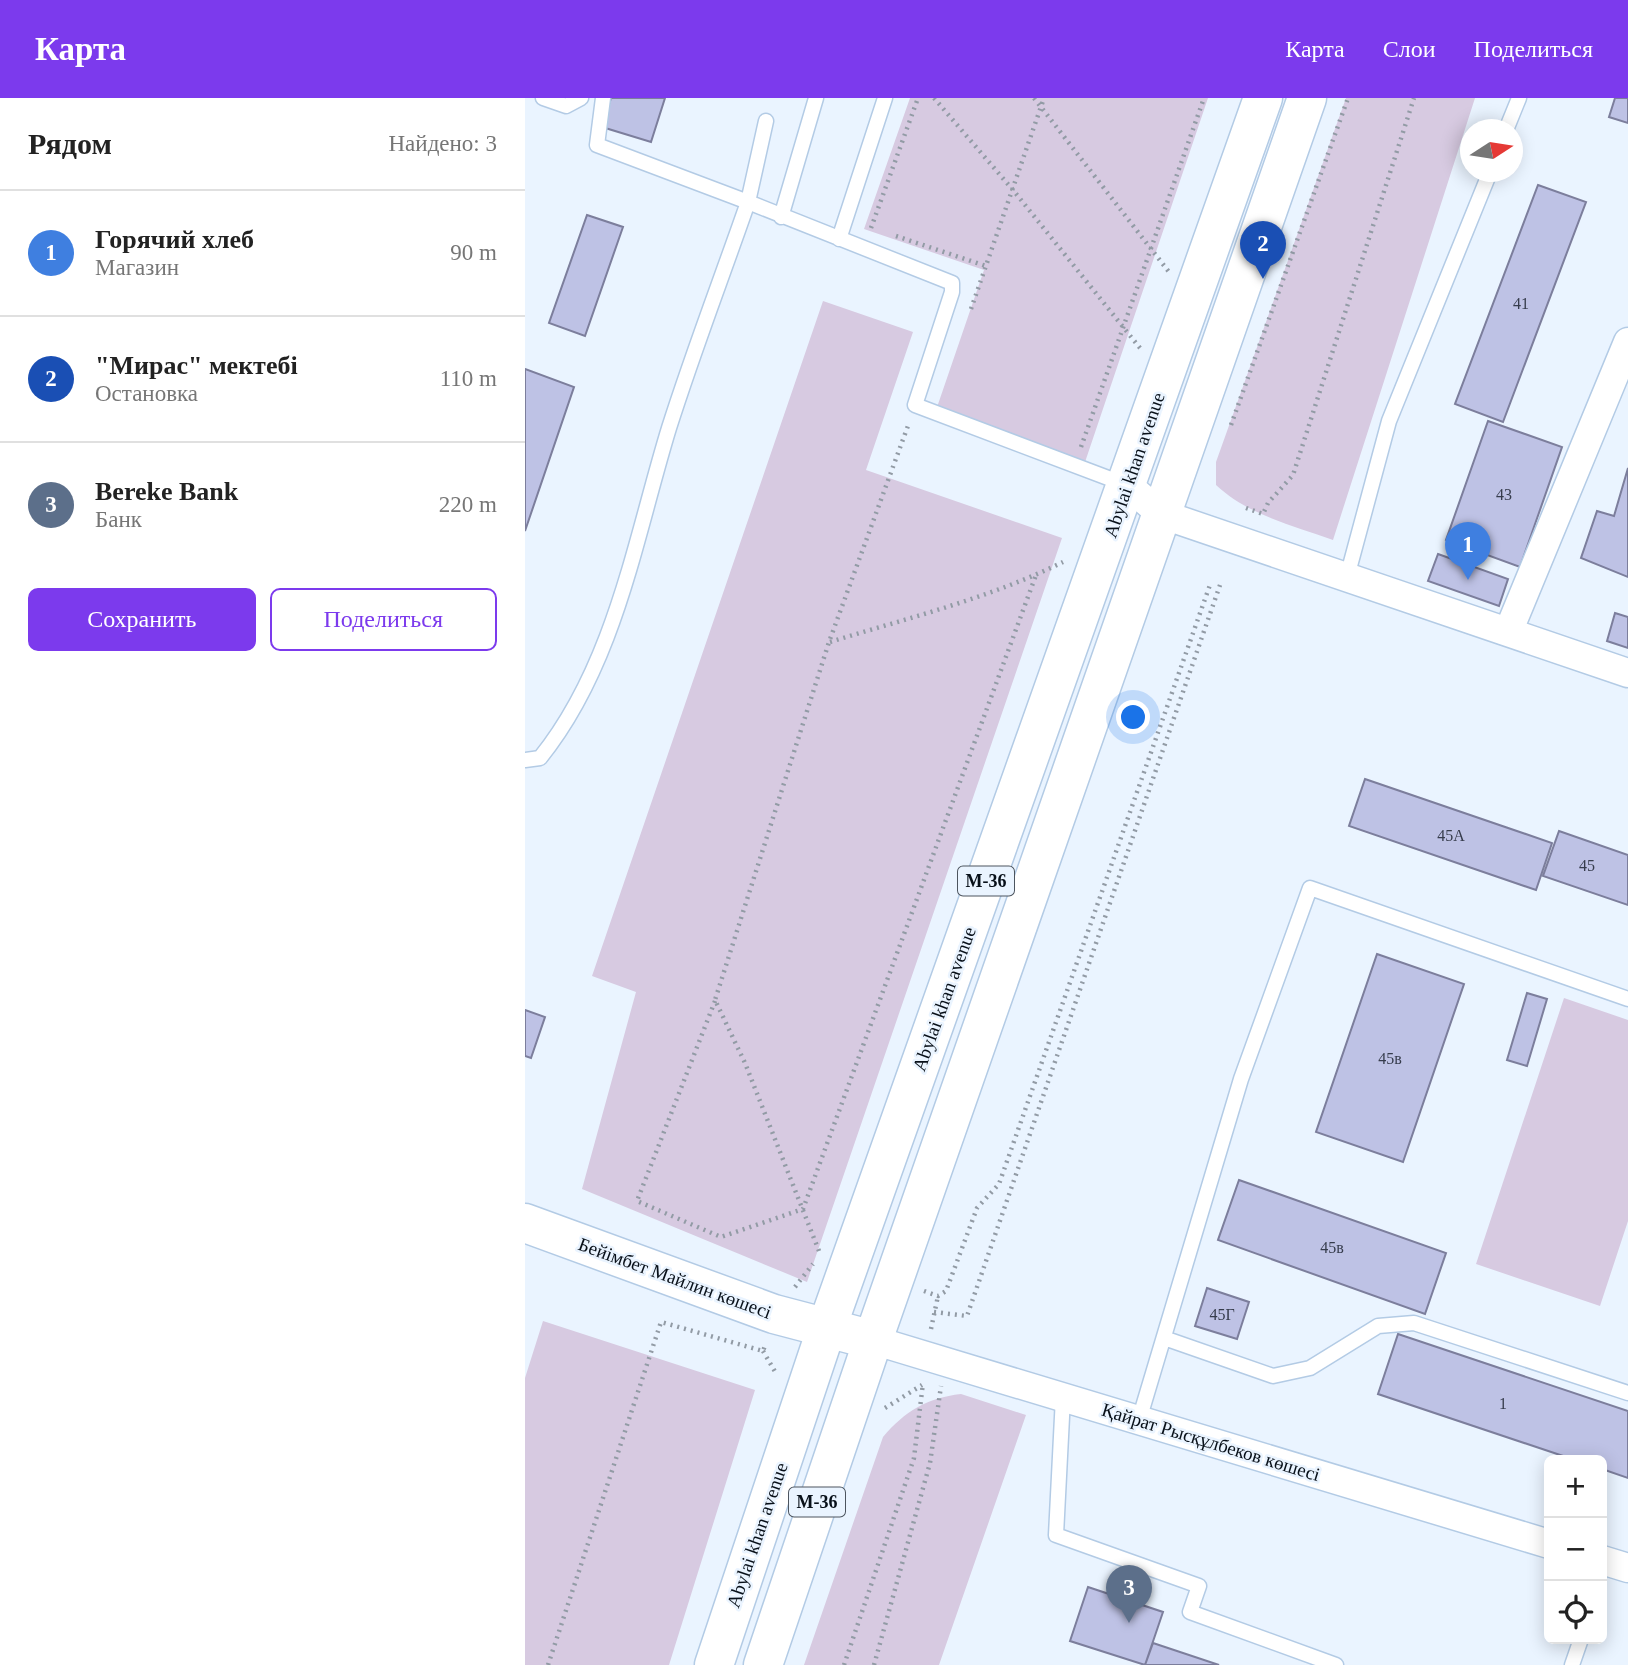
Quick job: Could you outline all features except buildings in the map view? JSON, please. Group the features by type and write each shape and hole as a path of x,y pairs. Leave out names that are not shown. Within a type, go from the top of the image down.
{"main road":[{"name":"Abylai khan avenue","path":"714,1665 827,1327 1263,98"},
{"name":"M-36","path":"763,1665 873,1339 1307,98"},
{"name":"Бейімбет Майлин көшесі","path":"525,1223 774,1314 873,1339"}],"street":[{"path":"1509,631 1628,342"},
{"path":"1126,484 1161,514 1628,673"},
{"name":"Қайрат Рысқұлбеков көшесі","path":"873,1339 1544,1542"}],"lane":[{"path":"543,98 566,106 581,98"},
{"path":"603,98 597,145 952,283 952,292 915,405 1126,484"},
{"path":"781,217 816,98"},
{"path":"839,239 885,98"},
{"path":"1510,119 1519,98"},
{"path":"525,760 540,758 556,738 602,648 642,528 669,429 748,202 766,121"},
{"path":"1347,577 1389,421 1486,182"},
{"path":"1139,1420 1241,1080 1310,888 1628,999"},
{"path":"1164,1338 1273,1376 1310,1368 1378,1326 1415,1324 1628,1393"},
{"path":"1063,1397 1056,1535 1199,1586 1190,1612 1336,1665"},
{"path":"1572,1665 1579,1644"}],"path":[{"path":"918,98 870,227 986,267"},
{"path":"934,98 1013,190 1146,356"},
{"path":"1034,98 1173,277"},
{"path":"969,315 1044,98"},
{"path":"1078,456 1204,98"},
{"path":"1230,426 1348,98"},
{"path":"1246,508 1263,514 1268,503 1293,475 1414,98"},
{"path":"803,1209 721,1237 637,1201 715,1000 829,642 915,405"},
{"path":"829,642 1036,575 1107,541"},
{"path":"803,1209 1036,575"},
{"path":"874,1665 930,1463 936,1359 934,1312 938,1296 946,1291 977,1208 999,1184 1211,582"},
{"path":"934,1312 967,1316 1220,585"},
{"path":"548,1665 661,1322 763,1351 774,1314 821,1255 750,1074 715,1000"},
{"path":"844,1665 914,1458 936,1359"}],"shaded area":[{"path":"910,98 1208,98 1083,468 934,416 984,270 864,229"},
{"path":"1346,98 1475,98 1468,119 1460,119 1460,145 1333,540 1271,518 1242,504 1216,485 1216,462"},
{"path":"823,301 913,332 866,470 1062,538 807,1282 582,1189 636,992 592,976"},
{"path":"1564,998 1628,1020 1628,1221 1600,1306 1476,1264"},
{"path":"543,1321 755,1390 669,1665 525,1665 525,1378"},
{"path":"961,1394 1026,1415 939,1665 804,1665 883,1437 917,1407"}],"place":[{"name":"\"Мирас\" мектебі","path":"1263,279"},
{"name":"Горячий хлеб","path":"1468,580"},
{"name":"Bereke Bank","path":"1129,1623"}]}
